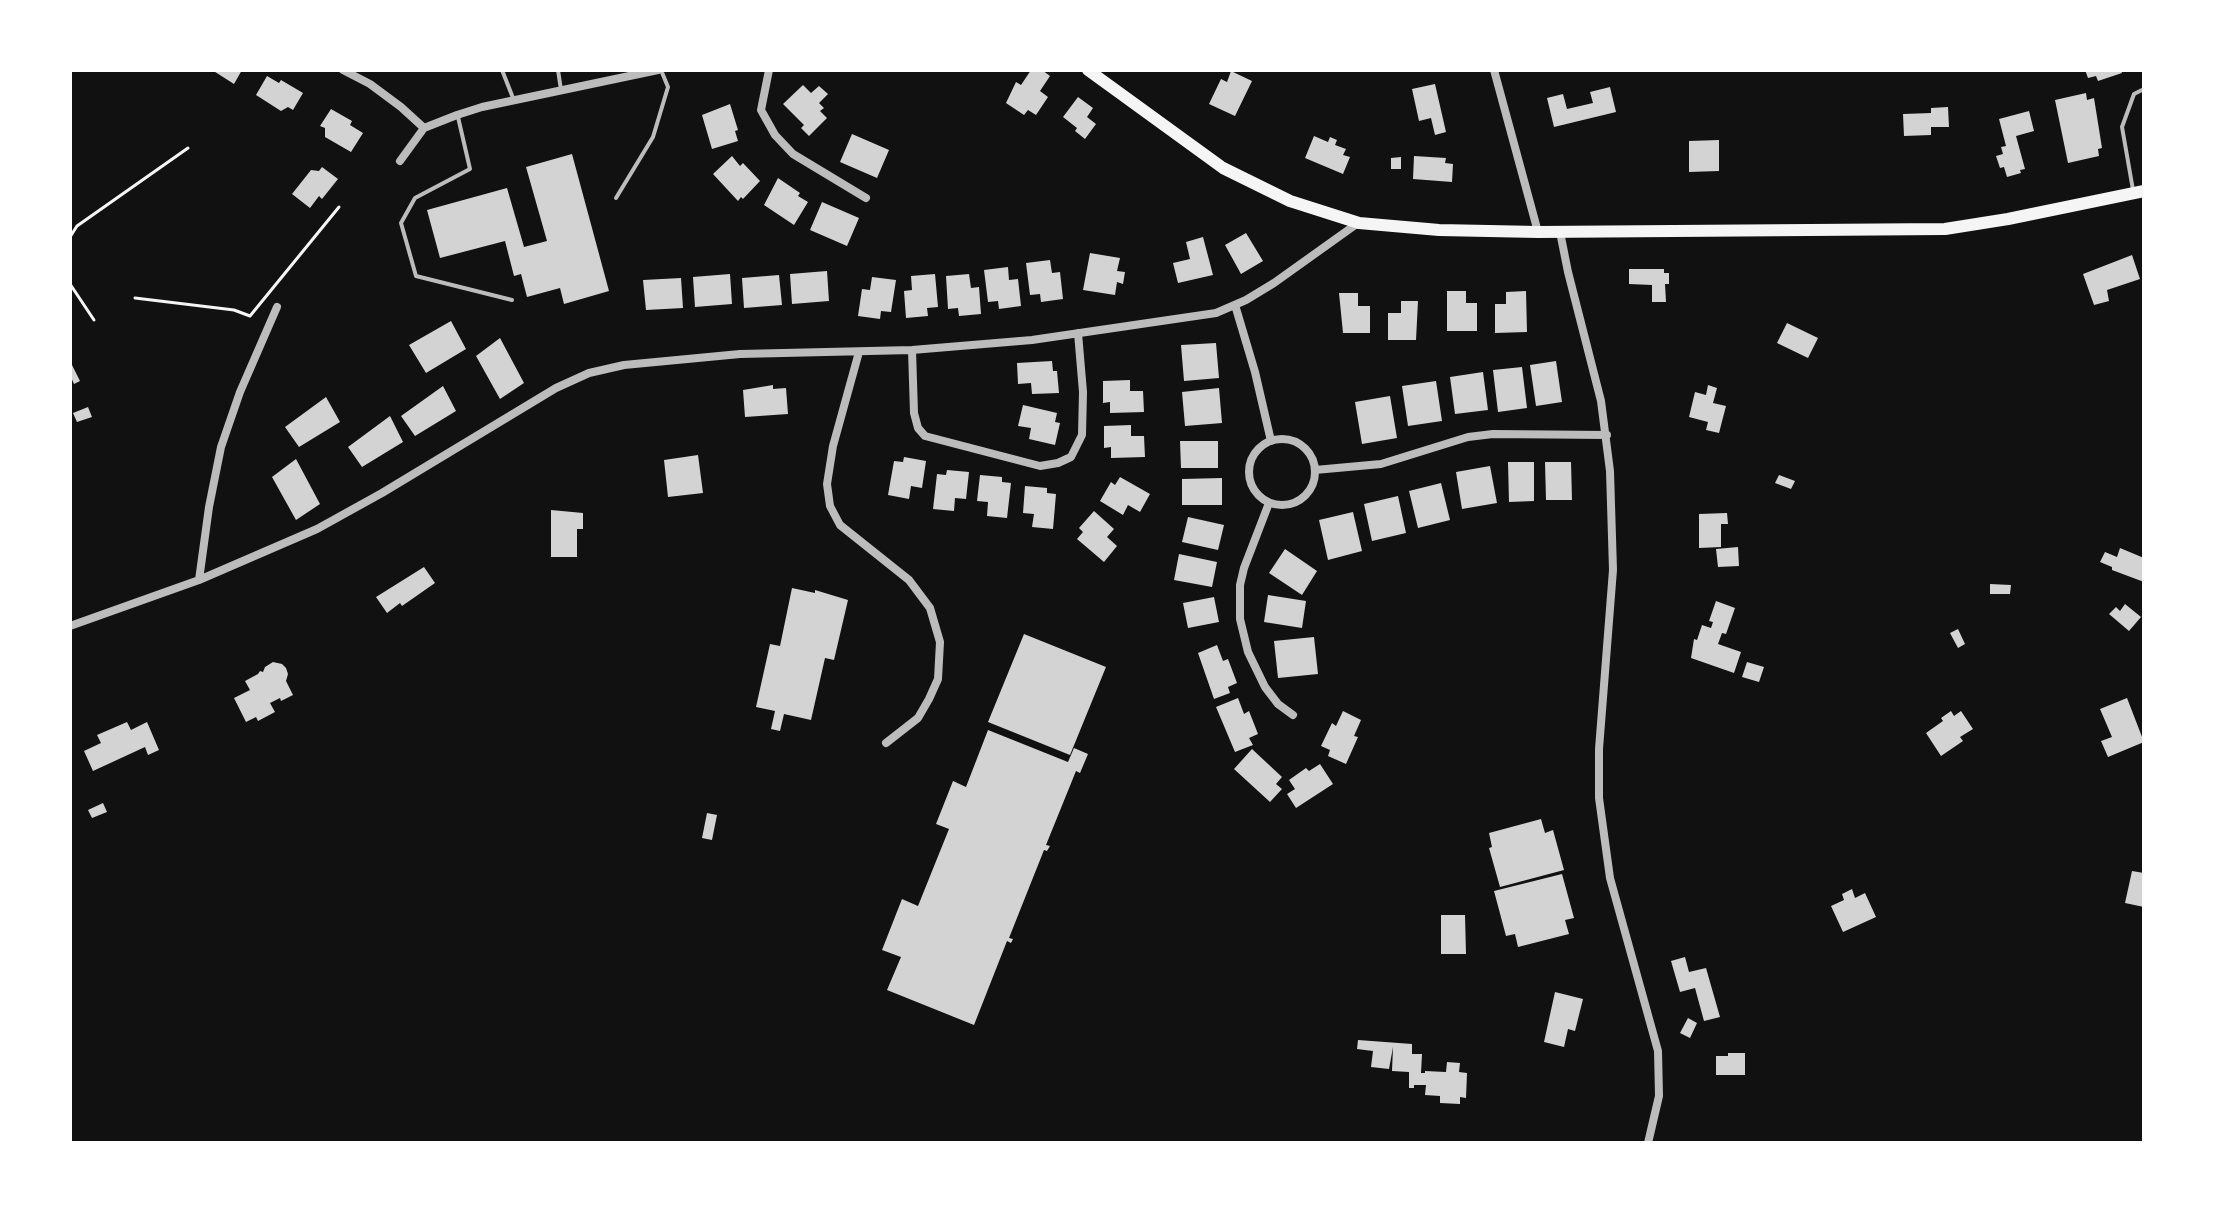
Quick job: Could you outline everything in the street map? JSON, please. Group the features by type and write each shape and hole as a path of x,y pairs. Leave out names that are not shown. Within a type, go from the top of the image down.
{"main road":[{"path":"1088,70 1223,168 1290,201 1359,223 1439,230 1538,232 1945,229 2139,192"}],"street":[{"path":"343,70 360,74 424,128"},
{"path":"400,161 424,128 457,115 659,70"},
{"path":"769,70 761,110 775,135 793,154 866,198"},
{"path":"1494,70 1538,232"},
{"path":"70,626 199,580 317,529 556,388 589,373 667,359 912,350 1078,333 1216,313 1274,283 1359,223"},
{"path":"1560,232 1607,435 1614,551 1599,749 1599,798 1610,878 1658,1051 1659,1096 1648,1143"},
{"path":"1235,305 1271,441"},
{"path":"199,580 221,447 240,392 277,307"},
{"path":"912,350 914,413 918,428 925,436 1040,466 1071,457 1082,435 1083,392 1078,333"},
{"path":"859,352 833,446 827,484 830,506 840,525 909,580 930,608 940,642 938,679 929,699 918,718 886,743"},
{"path":"1315,470 1381,464 1468,437 1493,434 1607,435"},
{"path":"1291,440 1303,446 1312,457 1314,482 1304,498 1287,505 1269,503 1254,490 1249,471 1256,452 1271,441 1291,440"},
{"path":"1269,503 1244,568 1240,585 1240,619 1248,652 1265,687 1278,704 1293,715"}],"lane":[{"path":"502,70 514,100"},
{"path":"558,70 561,90"},
{"path":"616,198 653,137 668,87 659,70"},
{"path":"2139,192 2122,127 2134,94 2144,89"},
{"path":"457,115 470,169 415,198 401,223 416,276 512,300"}],"path":[{"path":"70,237 77,226 188,148"},
{"path":"135,298 234,310 250,316 339,207"},
{"path":"70,284 94,320"}],"building":[{"path":"212,70 242,70 234,84"},
{"path":"1031,70 1042,70 1050,76 1040,91 1048,97 1036,115 1028,110 1024,115 1006,103 1016,82 1021,85"},
{"path":"2085,70 2121,70 2122,73 2098,81 2096,76 2088,78"},
{"path":"1231,71 1252,81 1235,116 1209,104 1221,79 1227,82"},
{"path":"267,76 303,93 293,110 288,107 281,111 256,95"},
{"path":"1435,84 1446,132 1435,135 1431,118 1419,121 1412,89"},
{"path":"803,85 811,93 819,86 828,94 819,103 824,108 820,111 827,118 809,136 801,128 804,125 783,104"},
{"path":"1610,87 1616,112 1554,127 1547,98 1563,94 1567,109 1593,103 1590,92"},
{"path":"2086,93 2087,100 2094,98 2102,148 2098,149 2099,156 2068,163 2055,100"},
{"path":"1078,97 1093,108 1087,117 1096,124 1085,139 1063,117"},
{"path":"730,104 738,141 712,149 702,115"},
{"path":"1948,107 1949,127 1931,127 1931,135 1904,136 1903,114 1931,113 1931,108"},
{"path":"331,109 352,121 350,125 363,133 351,152 325,137 325,128 320,126"},
{"path":"2029,111 2034,131 2016,136 2025,169 2007,177 1996,156 2003,154 2001,147 2006,146 1999,119"},
{"path":"852,134 889,150 877,178 840,162"},
{"path":"1314,136 1328,142 1330,137 1337,140 1335,145 1346,149 1343,155 1350,157 1343,174 1305,158"},
{"path":"1719,140 1719,171 1689,172 1689,141"},
{"path":"572,154 609,291 564,304 560,288 527,297 521,274 514,276 505,241 440,258 427,210 507,188 524,247 547,241 526,167"},
{"path":"732,156 760,181 738,201 713,174"},
{"path":"1414,156 1446,158 1445,163 1453,164 1452,182 1413,179"},
{"path":"1401,157 1401,169 1391,169 1391,158"},
{"path":"322,167 338,179 310,208 292,194 311,170 319,171"},
{"path":"778,178 808,202 794,225 764,205"},
{"path":"822,202 859,218 847,246 810,230"},
{"path":"1246,233 1263,261 1241,274 1225,245"},
{"path":"1203,237 1213,275 1178,283 1173,263 1190,259 1186,242"},
{"path":"1090,253 1120,258 1117,271 1125,272 1123,284 1117,282 1115,295 1083,290"},
{"path":"2132,255 2140,279 2107,290 2109,301 2094,305 2083,274"},
{"path":"1050,260 1052,273 1060,272 1063,299 1041,302 1040,294 1030,295 1026,263"},
{"path":"1008,267 1009,280 1018,279 1021,306 999,309 998,301 988,302 984,270"},
{"path":"1629,269 1664,269 1664,273 1669,273 1669,284 1665,284 1666,302 1652,302 1652,285 1629,284"},
{"path":"827,271 829,301 792,304 790,274"},
{"path":"730,274 732,304 695,307 693,277"},
{"path":"935,274 938,307 927,308 928,316 906,318 904,291 912,290 911,276"},
{"path":"969,274 971,288 979,287 981,314 959,316 958,308 948,309 946,276"},
{"path":"779,275 782,305 744,308 742,278"},
{"path":"872,277 896,280 891,312 881,311 880,319 858,316 862,289 870,290"},
{"path":"681,278 683,308 646,310 643,280"},
{"path":"1447,291 1466,291 1466,303 1477,303 1477,331 1447,331"},
{"path":"1526,291 1527,332 1495,333 1495,304 1506,304 1506,292"},
{"path":"1339,293 1358,293 1358,306 1370,306 1370,333 1343,333"},
{"path":"1401,301 1418,301 1416,340 1388,340 1388,313 1401,313"},
{"path":"451,321 466,349 426,373 409,345"},
{"path":"1787,323 1818,338 1808,358 1777,343"},
{"path":"500,338 524,383 500,399 476,356"},
{"path":"1216,343 1219,378 1184,381 1181,345"},
{"path":"70,361 80,381 74,384 70,375"},
{"path":"1052,361 1053,371 1057,371 1059,393 1032,394 1031,383 1018,384 1017,363"},
{"path":"1556,361 1562,402 1536,406 1530,365"},
{"path":"1522,367 1527,408 1498,412 1493,370"},
{"path":"1483,372 1488,410 1455,414 1450,377"},
{"path":"1130,380 1130,391 1143,391 1144,412 1110,413 1110,402 1103,403 1103,381"},
{"path":"1436,381 1442,421 1408,426 1402,386"},
{"path":"773,385 773,389 786,388 788,414 745,417 743,390"},
{"path":"1708,385 1717,388 1713,403 1726,406 1719,433 1706,430 1708,422 1689,417 1695,392 1706,395"},
{"path":"443,386 456,411 415,436 401,416"},
{"path":"1219,388 1222,423 1185,426 1182,392"},
{"path":"1390,396 1397,438 1362,444 1355,402"},
{"path":"326,397 340,422 299,447 285,427"},
{"path":"1023,405 1057,413 1055,422 1060,423 1055,445 1029,439 1031,428 1018,426"},
{"path":"88,407 92,417 77,422 73,413"},
{"path":"390,416 403,442 362,467 348,447"},
{"path":"1131,425 1131,436 1144,436 1145,457 1111,458 1111,447 1104,448 1104,426"},
{"path":"1180,441 1218,441 1218,468 1181,468"},
{"path":"698,455 703,493 668,497 664,460"},
{"path":"904,457 926,461 922,488 911,486 909,499 888,495 894,461 903,462"},
{"path":"296,459 320,504 296,520 272,477"},
{"path":"1508,462 1534,462 1534,501 1509,502"},
{"path":"1545,462 1571,462 1572,500 1546,500"},
{"path":"1490,466 1497,503 1462,509 1456,472"},
{"path":"947,470 969,472 966,499 955,498 954,511 933,509 937,474 946,475"},
{"path":"980,475 1002,477 1002,482 1011,483 1007,518 987,516 988,502 977,501"},
{"path":"1779,475 1795,481 1791,489 1775,483"},
{"path":"1120,477 1150,494 1140,512 1128,505 1123,515 1100,501 1111,482 1115,485"},
{"path":"1222,478 1222,505 1182,505 1182,479"},
{"path":"1441,483 1450,520 1418,528 1409,491"},
{"path":"1025,486 1047,488 1047,493 1056,494 1053,529 1032,527 1034,514 1023,513"},
{"path":"1398,496 1406,533 1372,541 1364,504"},
{"path":"551,510 583,513 583,529 577,529 577,557 551,557"},
{"path":"1094,511 1114,529 1107,537 1117,546 1104,562 1077,539 1083,532 1079,528"},
{"path":"1353,512 1362,551 1328,560 1319,520"},
{"path":"1727,513 1728,524 1721,524 1721,547 1699,548 1699,514"},
{"path":"1188,517 1224,525 1218,550 1182,542"},
{"path":"1738,547 1739,566 1718,567 1716,549"},
{"path":"2120,548 2144,558 2144,582 2100,562 2105,552 2117,557"},
{"path":"1285,549 1317,571 1302,595 1269,573"},
{"path":"1179,554 1217,562 1212,587 1174,580"},
{"path":"424,567 435,583 387,613 376,597"},
{"path":"1990,584 2011,585 2010,594 1990,594"},
{"path":"792,588 815,593 815,590 848,600 834,660 825,658 811,720 784,714 780,731 771,729 775,711 756,707 770,644 780,646"},
{"path":"1268,595 1306,601 1302,628 1264,622"},
{"path":"1214,597 1219,622 1188,628 1183,603"},
{"path":"1716,601 1735,608 1726,634 1722,633 1718,644 1741,652 1734,673 1691,658 1694,639 1697,640 1702,625 1711,628 1713,622 1709,621"},
{"path":"2125,604 2141,617 2129,631 2109,614 2116,607 2120,611"},
{"path":"1958,629 1965,644 1958,648 1950,633"},
{"path":"1024,634 1106,667 1070,755 988,722"},
{"path":"1314,637 1318,674 1278,678 1274,641"},
{"path":"1217,645 1223,661 1228,659 1237,683 1228,687 1230,693 1214,699 1198,653"},
{"path":"273,662 286,668 286,681 293,695 270,703 275,712 258,721 256,717 246,722 234,698 250,690 245,681 263,672"},
{"path":"1747,662 1764,667 1759,682 1742,677"},
{"path":"1238,698 1244,714 1249,711 1258,734 1249,738 1253,745 1235,752 1216,707"},
{"path":"2127,698 2144,742 2108,757 2101,741 2112,737 2100,709"},
{"path":"1343,711 1361,720 1354,736 1358,737 1346,764 1328,756 1330,750 1321,746 1332,723 1336,726"},
{"path":"1951,711 1954,716 1961,711 1973,729 1960,737 1963,741 1941,756 1926,733"},
{"path":"127,722 131,730 147,722 159,750 148,755 145,747 93,771 84,751 101,743 97,735"},
{"path":"988,730 1068,762 1074,748 1088,754 1080,773 1076,771 1046,845 1050,846 1047,851 1044,850 1009,938 1013,939 1011,943 1007,941 974,1025 887,990 901,957 882,950 902,899 918,906 949,829 936,824 953,781 966,787"},
{"path":"1252,749 1282,777 1276,784 1282,789 1270,802 1234,769"},
{"path":"1320,764 1333,784 1296,808 1287,794 1295,789 1289,780 1306,768 1309,771"},
{"path":"103,803 107,812 92,818 88,810"},
{"path":"707,813 717,815 712,840 702,838"},
{"path":"1541,819 1545,833 1553,830 1564,870 1500,887 1489,848 1492,847 1489,833"},
{"path":"2132,871 2144,873 2144,907 2125,903"},
{"path":"1562,874 1574,918 1565,920 1569,934 1518,947 1515,934 1506,936 1494,891"},
{"path":"1852,889 1855,898 1865,893 1876,917 1843,932 1831,906 1844,900 1842,894"},
{"path":"1441,915 1465,915 1466,954 1441,954"},
{"path":"1685,957 1689,972 1706,968 1720,1017 1704,1021 1695,988 1680,992 1671,961"},
{"path":"1555,992 1583,999 1575,1031 1568,1029 1564,1047 1544,1042"},
{"path":"1688,1018 1697,1023 1690,1038 1680,1033"},
{"path":"1358,1040 1412,1044 1412,1054 1422,1054 1421,1073 1446,1072 1447,1062 1460,1063 1459,1072 1467,1073 1466,1098 1460,1097 1460,1104 1440,1103 1440,1096 1425,1095 1426,1085 1409,1088 1409,1072 1392,1071 1393,1047 1389,1069 1371,1067 1373,1051 1357,1049"},
{"path":"1728,1053 1745,1053 1745,1075 1716,1075 1716,1056 1728,1056"}]}
